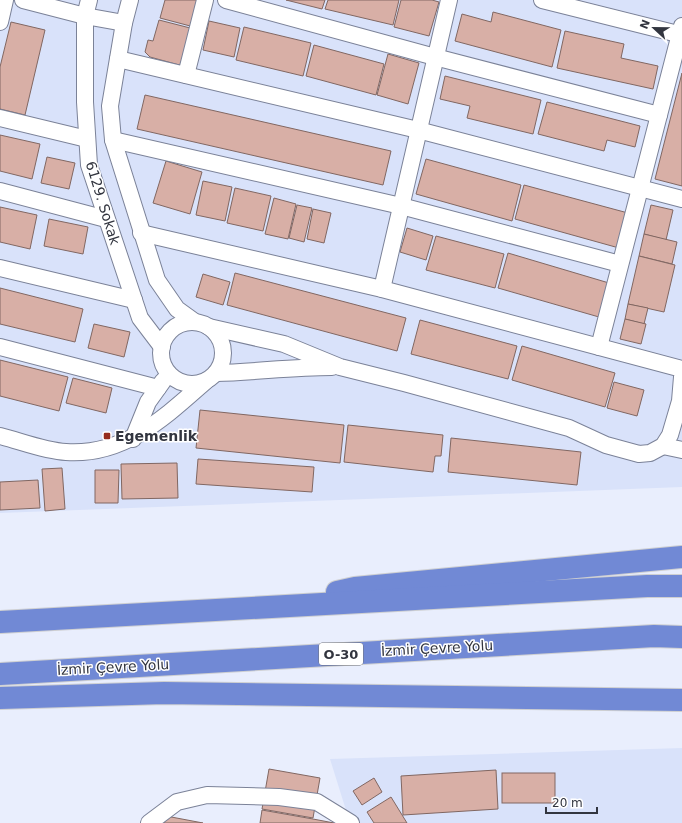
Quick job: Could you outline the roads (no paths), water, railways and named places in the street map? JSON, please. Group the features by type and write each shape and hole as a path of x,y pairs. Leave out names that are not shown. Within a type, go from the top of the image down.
{"highway":[{"path":"274,607 355,588 682,557"},
{"path":"0,622 639,586 682,586"},
{"name":"İzmir Çevre Yolu","path":"0,674 654,636 682,637"},
{"path":"0,698 164,693 682,700"}],"street":[{"path":"0,22 5,0"},
{"path":"23,0 85,16 124,23"},
{"name":"6129. Sokak","path":"89,0 85,16 84,102 89,166 140,318 162,347"},
{"name":"6129. Sokak","path":"130,0 124,23 110,106 113,140 141,233 158,280 177,308 202,325"},
{"path":"186,75 205,0"},
{"path":"226,0 435,57 659,115"},
{"path":"382,289 449,0"},
{"path":"542,0 681,32 599,347"},
{"path":"118,59 418,130 682,200"},
{"path":"0,118 87,139"},
{"path":"113,140 401,206 620,264"},
{"path":"0,191 106,218"},
{"path":"141,233 382,289 682,369"},
{"path":"0,268 134,300"},
{"path":"0,436 64,452 92,452 133,439 169,413 211,377 221,365 223,354 222,344 217,334 202,325"},
{"path":"340,367 303,367 211,377 196,384 186,383 176,380 169,373 164,365 162,347 165,339 178,326 202,325 284,344 340,367 404,382 569,428 622,450 639,454 650,453 664,446 670,435 680,401 682,377"},
{"path":"0,347 158,388"},
{"path":"133,439 148,402 169,373"},
{"path":"664,446 682,450"},
{"path":"149,823 177,802 207,795 279,797 317,802 351,823"}],"place":[{"name":"Egemenlik","path":"107,436"}]}
